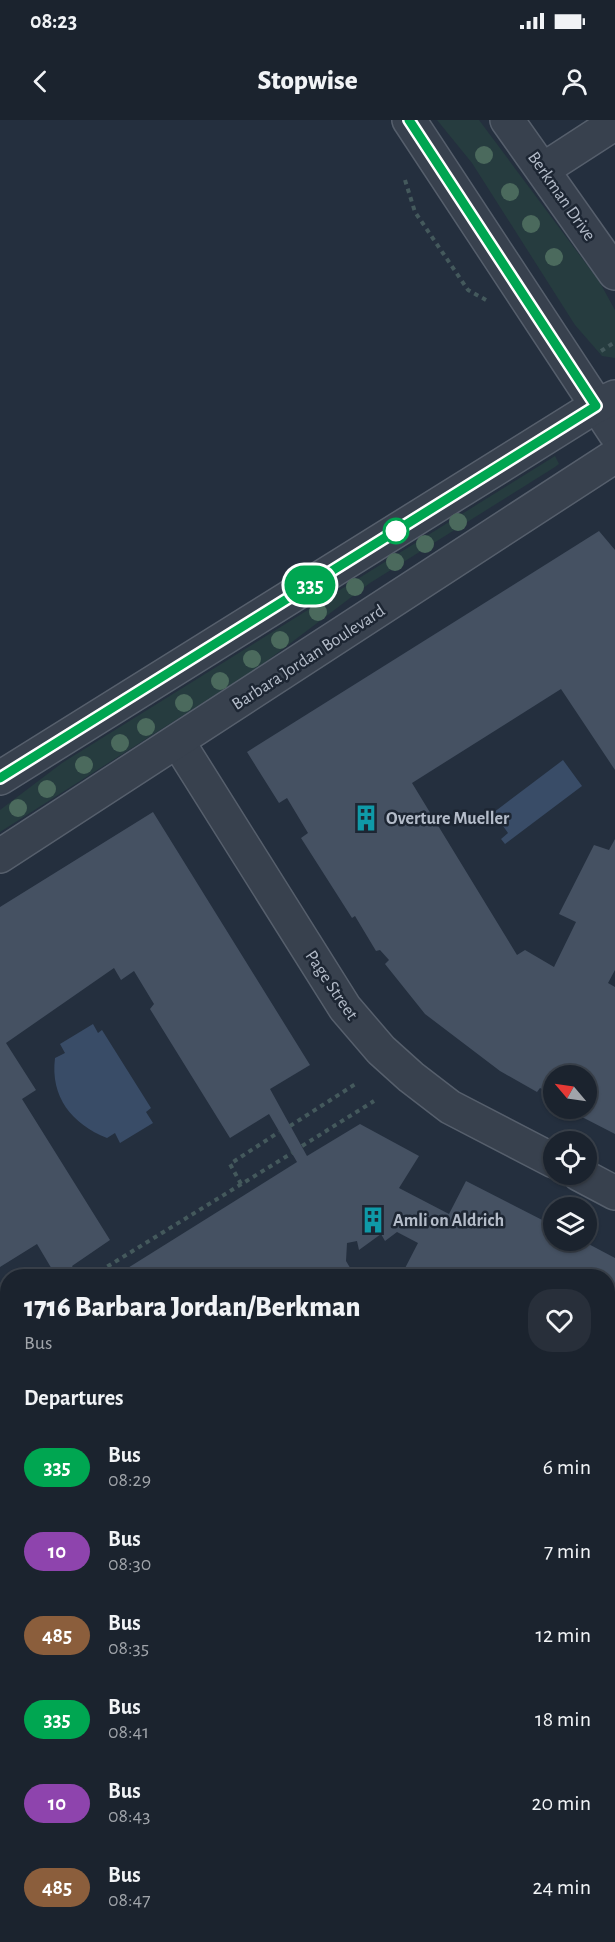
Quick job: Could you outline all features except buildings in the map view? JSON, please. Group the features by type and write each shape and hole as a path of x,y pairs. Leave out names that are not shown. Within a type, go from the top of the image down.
{"street":[{"path":"409,120 605,401 615,433"},
{"name":"Berkman Drive","path":"507,120 544,169 615,273"},
{"path":"544,169 615,123"},
{"path":"0,778 605,401"},
{"name":"Barbara Jordan Boulevard","path":"0,856 615,456"},
{"name":"Page Street","path":"178,742 345,1008 381,1050 450,1107 543,1155"},
{"path":"597,1184 615,1193"}],"path":[{"path":"402,170 415,212 468,290 494,305"},
{"path":"598,353 615,342"},
{"path":"290,1126 357,1083"},
{"path":"302,1146 374,1101"},
{"path":"241,1184 230,1164 279,1132"},
{"path":"103,1269 292,1153"}],"green space":[{"path":"437,120 479,120 599,281 615,310 615,358 602,356 575,325 472,163"},
{"path":"555,456 559,464 555,467 370,583 259,667 0,832 0,810 62,763"}],"water":[{"path":"563,760 582,786 505,844 501,839 508,833 498,819 490,824 485,819"},
{"path":"93,1024 98,1033 102,1030 151,1108 146,1112 153,1123 120,1143 115,1133 107,1138 83,1125 74,1117 60,1097 56,1085 55,1058 65,1053 60,1044"}],"bus line":[{"name":"335","path":"0,778 596,406 409,120"}],"place":[{"name":"Overture Mueller","path":"366,818"},
{"name":"Amli on Aldrich","path":"373,1220"}]}
